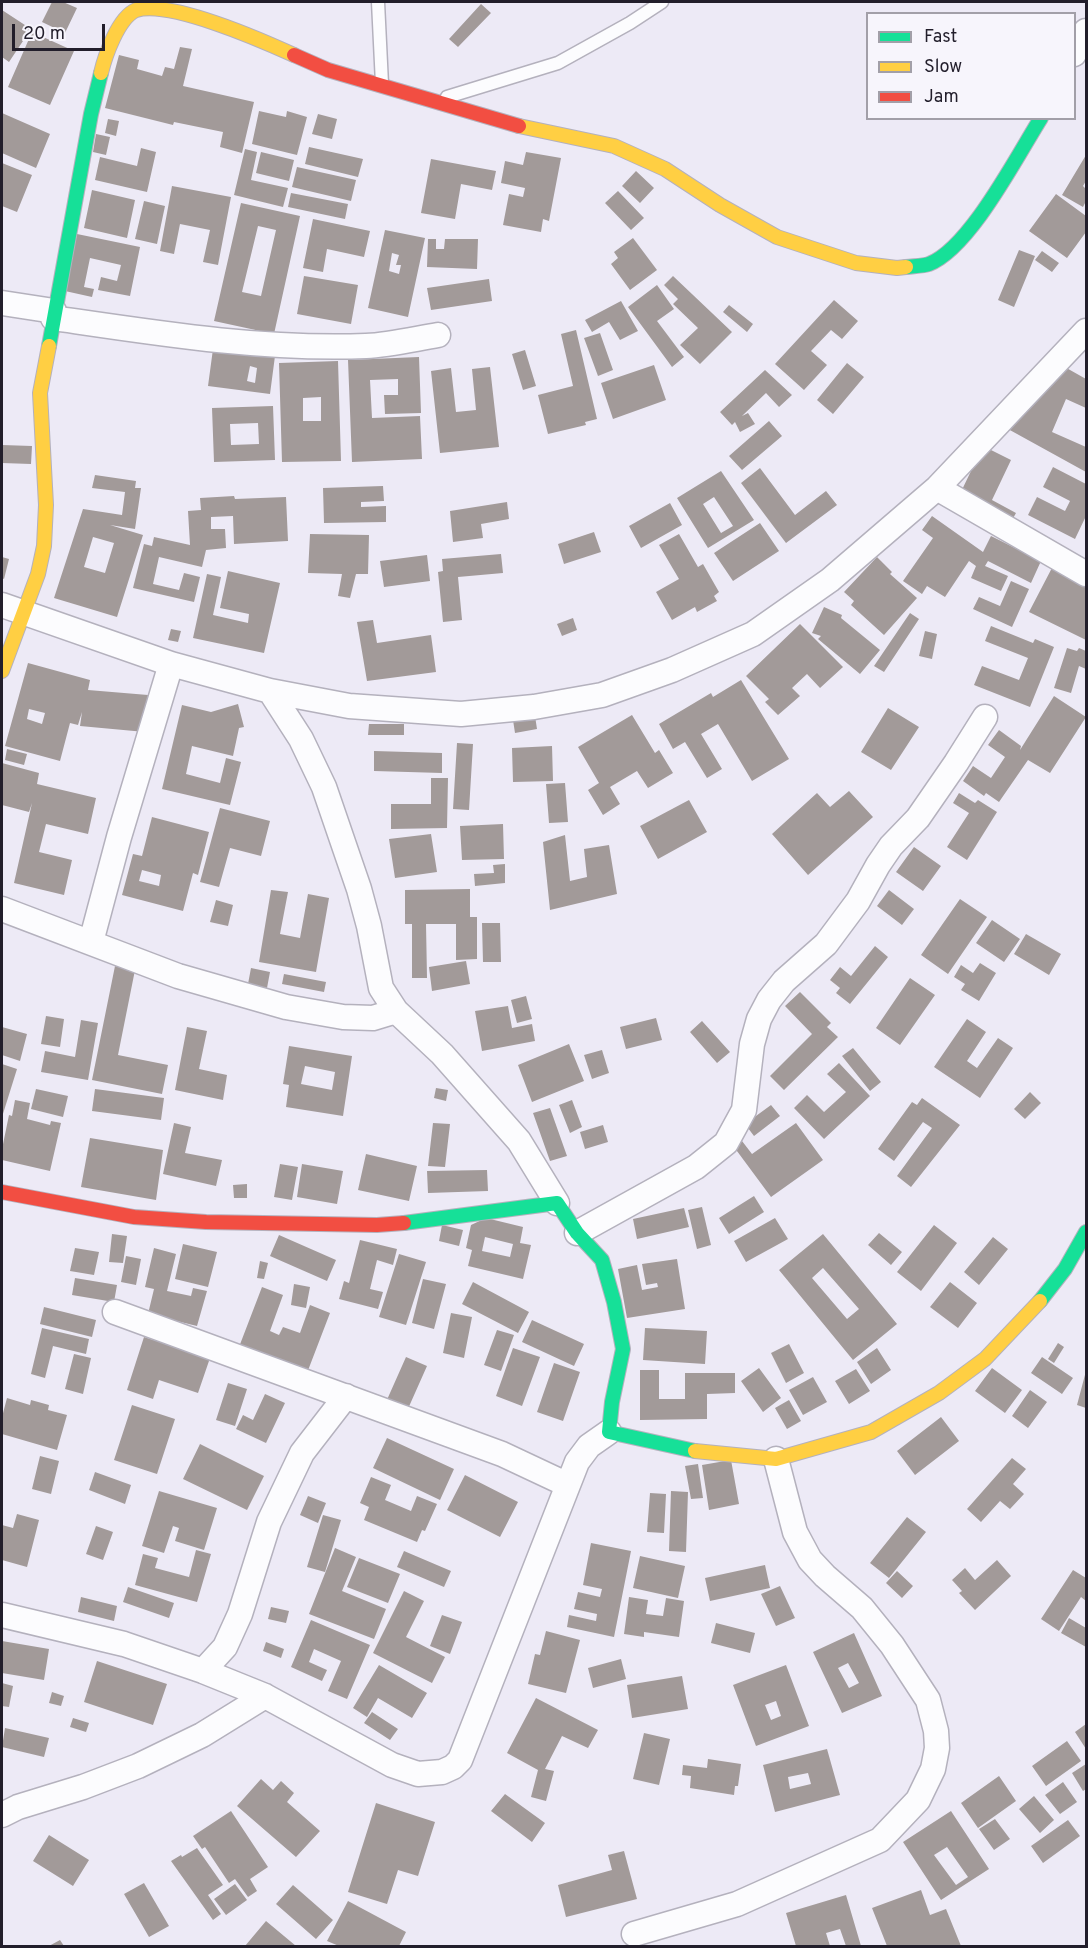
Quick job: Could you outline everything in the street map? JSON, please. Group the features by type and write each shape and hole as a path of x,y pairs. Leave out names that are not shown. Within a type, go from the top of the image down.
{"street":[{"path":"2,671 12,609 38,574 44,546 45,496 40,393 91,114 105,56 132,6 156,6 194,15 241,31 328,70 510,124 614,146 665,169 720,205 777,237 856,263 897,268 929,264 955,247 981,215 1040,120"},
{"path":"1076,50 1086,31"},
{"path":"2,303 182,337 309,346 368,346 438,335"},
{"path":"12,609 171,664 270,691 349,706 461,714 534,706 602,695 672,670 753,634 830,580 937,488 1086,331"},
{"path":"937,488 1086,574"},
{"path":"91,942 119,837 171,664"},
{"path":"270,691 301,739 324,787 359,889 381,988 396,1011 442,1054 519,1141 577,1233 602,1260 614,1302 623,1349 612,1402 609,1432"},
{"path":"577,1233 696,1167 726,1143 744,1110 752,1044 759,1019 769,1000 784,981 826,944 858,901 878,864 891,846 918,818 985,717"},
{"path":"2,909 178,976 286,1007 343,1017 363,1018 372,1018 396,1011"},
{"path":"2,1192 134,1217 218,1222 376,1225 443,1219 557,1203"},
{"path":"2,1615 124,1644 203,1671 265,1696 392,1765 418,1774 442,1772 453,1767 460,1760 577,1461 588,1446 609,1432 700,1452 776,1459 872,1432 939,1394 985,1359 1034,1308 1065,1269 1086,1232"},
{"path":"114,1312 502,1454 568,1485"},
{"path":"203,1671 225,1647 240,1614 269,1522 302,1454 346,1396"},
{"path":"634,1934 737,1904 880,1840 918,1800 933,1769 937,1748 936,1731 928,1700 892,1645 862,1608 810,1560 795,1532 776,1459"},
{"path":"2,1815 18,1807 83,1787 138,1766 202,1735 265,1696"}],"lane":[{"path":"378,2 382,86"},
{"path":"435,101 558,63 630,23 662,2"}],"building":[{"path":"52,2 63,2 77,8 65,33 42,22"},
{"path":"481,4 491,13 458,47 449,39"},
{"path":"2,10 31,29 9,62 2,57"},
{"path":"32,32 74,51 50,105 8,87"},
{"path":"180,47 192,49 183,86 254,102 242,153 220,147 223,132 174,122 173,125 105,108 119,55 139,60 137,69 162,76 165,67 174,69"},
{"path":"259,111 286,117 287,111 307,117 297,155 252,144"},
{"path":"2,113 50,134 36,168 2,153"},
{"path":"318,114 337,119 332,139 312,134"},
{"path":"108,119 119,121 116,136 105,133"},
{"path":"96,134 110,137 106,155 93,152"},
{"path":"309,147 363,159 358,177 305,164"},
{"path":"141,148 156,152 147,192 95,180 100,157 137,166"},
{"path":"245,149 257,152 251,180 288,188 283,207 234,195"},
{"path":"261,152 294,160 289,181 256,173"},
{"path":"526,152 561,158 549,221 543,219 541,232 503,225 509,194 523,197 525,188 501,183 505,161 523,165"},
{"path":"1086,155 1086,181 1083,186 1086,189 1086,201 1083,207 1062,195"},
{"path":"431,159 496,171 492,190 461,184 455,219 421,213"},
{"path":"2,163 32,175 17,212 2,206"},
{"path":"297,167 356,180 351,201 292,187"},
{"path":"636,171 654,188 640,203 622,186"},
{"path":"172,186 231,197 218,265 203,262 210,230 180,224 174,254 160,251"},
{"path":"92,190 135,200 127,238 84,228"},
{"path":"618,191 644,218 631,230 605,203"},
{"path":"291,193 348,204 345,219 288,207"},
{"path":"1056,194 1086,216 1086,232 1067,258 1029,231"},
{"path":"144,201 165,206 157,244 135,239"},
{"path":"241,203 300,216 274,334 214,321","holes":["258,226 276,230 261,296 242,292"]},
{"path":"313,219 370,231 364,257 327,249 323,272 303,268"},
{"path":"385,230 425,238 408,317 368,308","holes":["392,253 399,255 396,265 401,265 399,274 389,271"]},
{"path":"77,234 140,247 130,296 98,290 101,277 117,281 121,265 90,258 84,287 94,289 92,297 65,291"},
{"path":"633,238 657,270 630,290 611,264 618,258 614,252"},
{"path":"428,239 436,239 436,249 444,249 445,239 478,239 477,269 427,267"},
{"path":"1019,250 1035,256 1014,307 998,300"},
{"path":"1042,251 1059,263 1052,272 1035,260"},
{"path":"304,276 358,285 351,324 297,314"},
{"path":"673,276 732,332 700,364 680,345 698,328 673,304 678,299 664,285"},
{"path":"489,279 492,301 431,310 427,288"},
{"path":"657,285 674,309 657,321 684,357 672,367 628,307"},
{"path":"834,300 858,321 842,339 831,330 811,351 827,365 804,390 775,364"},
{"path":"621,301 638,331 620,340 609,322 592,332 585,320"},
{"path":"729,305 753,324 747,332 723,312"},
{"path":"576,330 597,419 585,422 586,425 548,434 538,395 573,386 561,334"},
{"path":"600,333 613,370 598,376 584,338"},
{"path":"213,349 275,356 270,394 208,386","holes":["250,366 257,368 255,383 247,381"]},
{"path":"525,350 536,386 523,390 512,354"},
{"path":"419,357 421,413 385,414 384,395 398,395 398,379 370,380 372,418 420,416 422,459 352,462 348,360"},
{"path":"1047,357 1086,379 1086,408 1066,399 1052,432 1086,447 1086,472 1008,429"},
{"path":"338,361 341,461 282,462 279,363","holes":["321,397 321,421 303,421 303,398"]},
{"path":"847,363 864,377 833,414 817,400"},
{"path":"654,365 666,400 613,419 601,383"},
{"path":"490,367 499,447 440,453 431,371 451,368 456,412 476,410 472,369"},
{"path":"765,370 792,395 779,407 766,393 742,416 748,413 755,424 740,432 735,422 732,425 720,412"},
{"path":"273,406 275,460 214,462 212,408","holes":["258,423 259,444 231,445 230,424"]},
{"path":"769,421 782,436 742,470 729,456"},
{"path":"2,445 32,446 31,464 2,463"},
{"path":"983,446 1011,460 992,500 1016,513 1011,522 959,496"},
{"path":"1053,467 1086,484 1086,516 1075,539 1028,515 1037,497 1065,511 1070,501 1043,487"},
{"path":"760,468 795,515 826,491 837,505 786,543 741,483"},
{"path":"721,471 754,520 708,548 677,498","holes":["714,497 733,526 721,533 703,504"]},
{"path":"95,475 136,481 135,488 141,488 135,529 110,525 143,535 117,617 54,598 83,509 122,515 125,492 92,488","holes":["93,537 114,543 105,573 84,567"]},
{"path":"383,486 384,501 361,502 361,507 386,506 386,522 324,523 323,488"},
{"path":"234,496 235,499 286,497 288,541 234,544 233,516 211,517 211,529 225,529 226,548 206,550 202,567 159,557 153,584 179,590 184,573 200,577 194,602 133,588 144,544 152,546 154,537 190,545 188,511 201,510 200,498"},
{"path":"507,502 509,519 481,524 483,538 453,542 450,511"},
{"path":"670,503 682,525 641,548 629,526"},
{"path":"932,516 983,552 991,536 1041,561 1031,583 988,561 985,566 1008,576 1001,591 971,578 976,566 969,561 945,597 927,586 922,594 903,581 933,538 922,530"},
{"path":"760,523 779,551 733,581 714,553"},
{"path":"594,532 601,552 564,564 558,544"},
{"path":"310,534 369,535 368,574 356,574 350,598 338,596 342,574 308,573"},
{"path":"679,534 698,567 703,564 719,592 714,596 717,601 697,612 695,607 672,620 656,592 679,579 659,545"},
{"path":"501,554 503,573 458,577 462,620 443,622 438,572 443,571 442,559"},
{"path":"427,555 430,581 384,587 380,561"},
{"path":"2,557 9,559 4,579 2,578"},
{"path":"877,557 892,572 890,574 917,598 884,635 851,605 854,601 844,592"},
{"path":"1054,564 1086,581 1086,640 1029,612"},
{"path":"228,571 280,583 264,653 193,638 207,574 221,577 213,615 248,623 249,614 220,608"},
{"path":"1011,581 1029,589 1012,627 973,609 979,597 1000,606"},
{"path":"824,607 842,615 841,618 880,650 860,674 818,639 821,636 812,633"},
{"path":"910,613 919,619 884,672 874,666"},
{"path":"573,618 577,630 562,636 557,624"},
{"path":"373,620 377,643 431,635 436,672 367,681 357,622"},
{"path":"800,624 843,667 820,688 807,674 792,688 800,696 778,715 765,702 769,699 746,676"},
{"path":"991,626 1033,643 1035,639 1054,647 1030,707 974,685 982,666 1019,680 1028,658 985,641"},
{"path":"171,629 181,631 178,642 168,640"},
{"path":"925,631 937,634 932,659 919,656"},
{"path":"1067,648 1077,651 1079,648 1086,651 1086,669 1079,666 1071,693 1054,688"},
{"path":"28,663 90,680 88,690 148,695 145,732 80,726 82,712 78,725 70,723 60,761 5,746","holes":["29,709 45,713 42,724 27,719"]},
{"path":"741,680 789,759 752,781 718,724 701,734 722,769 707,778 685,742 673,749 659,724 711,693 713,697"},
{"path":"1054,696 1086,717 1050,773 1028,760 999,802 986,793 984,796 963,781 973,766 991,778 1005,757 988,745 999,730 1021,746 1020,750"},
{"path":"238,704 244,727 239,728 233,756 192,746 186,774 220,783 226,758 241,762 230,805 162,789 182,705 211,712"},
{"path":"888,708 919,727 891,770 861,752"},
{"path":"632,715 655,753 659,750 673,773 648,788 637,771 610,787 620,804 603,815 588,790 599,783 578,747"},
{"path":"535,716 537,729 515,733 513,720"},
{"path":"369,724 404,724 404,735 368,735"},
{"path":"457,743 473,744 469,810 453,809"},
{"path":"552,746 553,781 513,782 512,748"},
{"path":"7,749 27,754 24,765 5,760"},
{"path":"374,751 442,753 442,773 374,771"},
{"path":"2,763 39,773 37,784 96,798 88,834 46,824 39,852 72,860 64,895 14,883 32,803 29,812 2,805"},
{"path":"431,778 448,778 447,828 391,829 391,804 431,804"},
{"path":"565,783 568,822 549,823 546,784"},
{"path":"849,791 873,817 808,875 772,834 817,793 830,807"},
{"path":"959,793 975,803 978,800 997,812 967,860 947,847 969,813 953,803"},
{"path":"689,800 707,832 658,859 640,826"},
{"path":"220,808 270,821 261,856 230,848 219,887 200,882"},
{"path":"152,817 209,832 198,875 193,873 183,911 122,895 133,854 142,856","holes":["142,870 161,875 159,886 139,881"]},
{"path":"503,824 504,859 462,860 460,826"},
{"path":"431,834 437,872 395,878 389,839"},
{"path":"565,835 570,881 587,877 584,849 609,845 617,894 550,910 543,842"},
{"path":"914,847 941,866 923,891 896,872"},
{"path":"505,864 505,883 475,886 474,874 494,873 493,865"},
{"path":"470,889 470,917 477,917 477,959 456,960 456,924 426,924 427,978 412,978 412,924 405,924 405,890"},
{"path":"271,890 288,892 280,934 300,938 308,894 329,898 316,972 259,962"},
{"path":"889,890 914,909 902,925 877,906"},
{"path":"960,899 987,917 948,974 921,955"},
{"path":"216,900 233,905 228,926 210,922"},
{"path":"992,920 1020,939 1004,962 976,943"},
{"path":"482,923 500,923 501,962 483,962"},
{"path":"1026,934 1061,954 1049,975 1014,954"},
{"path":"875,946 888,957 850,1004 836,993 840,988 830,980 840,967 851,976"},
{"path":"466,961 470,984 432,991 429,967"},
{"path":"980,963 996,973 979,1001 961,990 965,984 954,977 961,965 973,973"},
{"path":"115,966 135,970 118,1055 168,1065 162,1094 92,1080"},
{"path":"251,968 270,972 267,988 248,984"},
{"path":"284,974 326,982 324,992 282,984"},
{"path":"910,978 935,995 900,1045 876,1028"},
{"path":"800,992 831,1023 827,1027 838,1037 784,1090 770,1076 812,1034 785,1006"},
{"path":"526,996 532,1019 517,1023 511,1000"},
{"path":"508,1006 512,1028 532,1024 535,1041 482,1051 475,1011"},
{"path":"46,1016 64,1019 60,1047 41,1044"},
{"path":"656,1018 662,1040 626,1049 620,1027"},
{"path":"967,1019 986,1032 967,1061 977,1068 998,1038 1013,1048 980,1098 934,1067"},
{"path":"81,1020 98,1023 88,1080 41,1072 45,1051 75,1057"},
{"path":"702,1021 730,1052 717,1063 690,1032"},
{"path":"2,1027 27,1034 20,1061 2,1055"},
{"path":"187,1027 207,1031 199,1069 227,1075 223,1100 175,1090"},
{"path":"569,1044 584,1081 532,1102 518,1065"},
{"path":"289,1046 352,1056 343,1116 286,1107 289,1085 283,1084","holes":["305,1066 335,1072 332,1090 301,1084"]},
{"path":"853,1048 881,1082 870,1091 842,1056"},
{"path":"602,1050 609,1073 592,1079 584,1055"},
{"path":"839,1063 870,1096 824,1139 794,1108 807,1095 824,1112 846,1092 827,1074"},
{"path":"2,1064 17,1069 2,1117"},
{"path":"436,1088 448,1090 446,1101 434,1098"},
{"path":"36,1089 68,1096 63,1117 31,1109"},
{"path":"95,1089 164,1098 161,1120 92,1111"},
{"path":"1030,1092 1041,1103 1025,1119 1014,1109"},
{"path":"922,1098 960,1125 911,1187 897,1176 932,1128 923,1122 894,1161 878,1149 912,1102 917,1105"},
{"path":"15,1100 30,1103 27,1119 50,1125 51,1121 61,1123 50,1171 2,1160 9,1115 12,1116"},
{"path":"572,1100 582,1127 570,1133 559,1105"},
{"path":"771,1105 780,1116 754,1136 745,1124"},
{"path":"550,1108 567,1156 550,1161 533,1113"},
{"path":"174,1123 191,1127 185,1153 222,1160 216,1186 163,1174"},
{"path":"433,1123 450,1124 445,1167 428,1166"},
{"path":"796,1123 823,1160 771,1197 734,1147 742,1141 752,1154"},
{"path":"603,1125 608,1142 585,1149 580,1132"},
{"path":"90,1138 163,1150 156,1200 81,1187"},
{"path":"366,1154 417,1166 409,1201 358,1190"},
{"path":"280,1164 298,1167 292,1200 274,1197"},
{"path":"302,1164 343,1171 337,1204 297,1197"},
{"path":"487,1170 488,1191 428,1193 427,1171"},
{"path":"247,1184 247,1198 234,1198 233,1185"},
{"path":"754,1196 764,1212 729,1234 719,1218"},
{"path":"702,1207 711,1245 697,1249 688,1210"},
{"path":"684,1208 689,1227 637,1239 633,1219"},
{"path":"486,1218 523,1227 520,1243 531,1245 523,1279 468,1266 472,1250 466,1248 471,1225","holes":["485,1237 513,1244 510,1257 482,1251"]},
{"path":"775,1218 788,1239 746,1262 734,1241"},
{"path":"442,1225 463,1230 459,1246 439,1241"},
{"path":"934,1225 957,1243 921,1291 897,1272"},
{"path":"879,1233 902,1252 891,1265 868,1245"},
{"path":"112,1234 127,1236 123,1263 109,1262"},
{"path":"823,1234 897,1324 853,1360 779,1270","holes":["823,1268 859,1309 847,1319 812,1278"]},
{"path":"279,1235 336,1260 327,1281 270,1256"},
{"path":"993,1237 1008,1249 979,1285 964,1272"},
{"path":"360,1240 397,1249 393,1265 377,1260 370,1289 383,1292 378,1309 339,1299 344,1281 349,1283"},
{"path":"183,1244 217,1252 208,1287 175,1279"},
{"path":"75,1248 99,1252 94,1275 70,1271"},
{"path":"154,1248 176,1254 167,1291 191,1296 193,1288 207,1291 197,1326 148,1314 154,1289 145,1287"},
{"path":"399,1254 426,1262 406,1325 379,1317"},
{"path":"126,1256 141,1259 136,1285 121,1282"},
{"path":"677,1259 685,1309 627,1318 618,1269 637,1265 642,1290 658,1287 657,1283 646,1285 642,1264"},
{"path":"260,1261 268,1263 264,1279 257,1278"},
{"path":"75,1278 117,1285 114,1302 72,1295"},
{"path":"423,1279 446,1284 434,1329 412,1323"},
{"path":"473,1282 529,1312 518,1333 462,1304"},
{"path":"950,1282 977,1303 958,1328 930,1307"},
{"path":"294,1284 310,1287 306,1308 291,1305"},
{"path":"262,1287 283,1295 270,1331 279,1335 283,1327 300,1333 310,1305 330,1313 307,1373 239,1347"},
{"path":"44,1307 96,1320 92,1337 40,1324"},
{"path":"451,1313 472,1317 464,1358 443,1353"},
{"path":"532,1320 584,1344 574,1366 522,1342"},
{"path":"42,1328 89,1339 86,1354 53,1346 45,1378 31,1374"},
{"path":"645,1328 707,1331 705,1364 643,1360"},
{"path":"497,1330 514,1335 501,1371 484,1365"},
{"path":"144,1337 210,1358 198,1393 159,1380 153,1399 127,1390"},
{"path":"1058,1343 1064,1347 1054,1363 1048,1359"},
{"path":"789,1344 804,1373 786,1383 771,1353"},
{"path":"513,1348 540,1357 522,1406 496,1396"},
{"path":"877,1348 891,1370 871,1384 857,1362"},
{"path":"74,1354 91,1358 83,1394 65,1389"},
{"path":"406,1357 427,1366 407,1411 386,1402"},
{"path":"1042,1357 1073,1378 1062,1394 1031,1373"},
{"path":"554,1363 580,1372 563,1421 537,1412"},
{"path":"759,1368 781,1398 763,1412 741,1381"},
{"path":"992,1368 1022,1390 1005,1413 975,1391"},
{"path":"856,1369 870,1391 849,1404 835,1381"},
{"path":"640,1370 659,1370 659,1399 685,1399 685,1373 735,1373 735,1393 707,1394 707,1419 640,1420"},
{"path":"1086,1371 1086,1408 1077,1405"},
{"path":"813,1377 827,1402 803,1415 789,1390"},
{"path":"228,1383 247,1389 235,1426 216,1420"},
{"path":"1030,1390 1047,1402 1028,1428 1012,1416"},
{"path":"265,1394 285,1403 266,1443 236,1429 243,1415 253,1420"},
{"path":"7,1398 30,1405 31,1400 49,1405 48,1410 67,1415 57,1450 2,1434 2,1417"},
{"path":"789,1400 801,1421 787,1429 775,1408"},
{"path":"132,1405 175,1419 157,1474 114,1460"},
{"path":"941,1417 959,1441 915,1475 897,1451"},
{"path":"387,1438 454,1469 440,1500 373,1468"},
{"path":"200,1444 264,1476 247,1510 183,1479"},
{"path":"40,1456 59,1461 51,1494 32,1489"},
{"path":"1012,1458 1026,1469 1013,1484 1024,1494 1010,1509 1000,1501 981,1522 967,1509"},
{"path":"731,1460 739,1504 709,1510 702,1465"},
{"path":"698,1464 703,1498 691,1499 685,1466"},
{"path":"95,1472 131,1485 125,1504 89,1490"},
{"path":"465,1475 518,1502 500,1537 447,1510"},
{"path":"371,1477 391,1485 385,1500 411,1511 417,1496 437,1504 425,1531 422,1530 417,1542 364,1520 369,1507 360,1503"},
{"path":"159,1491 217,1508 204,1550 175,1541 179,1528 173,1526 164,1553 142,1546"},
{"path":"671,1491 688,1492 686,1552 669,1551"},
{"path":"650,1493 666,1494 664,1533 647,1532"},
{"path":"308,1496 326,1503 318,1523 300,1515"},
{"path":"17,1514 39,1520 27,1567 2,1560 2,1525 13,1528"},
{"path":"323,1515 341,1520 325,1572 307,1567"},
{"path":"907,1517 926,1532 889,1578 870,1563"},
{"path":"96,1526 113,1532 103,1560 86,1554"},
{"path":"591,1543 631,1551 614,1637 567,1627 569,1615 596,1621 597,1614 574,1609 578,1592 600,1597 602,1589 583,1585"},
{"path":"335,1548 356,1557 342,1591 386,1609 374,1639 309,1614"},
{"path":"196,1550 211,1554 197,1602 135,1585 143,1554 158,1558 155,1568 189,1577"},
{"path":"404,1551 451,1571 444,1587 397,1567"},
{"path":"640,1556 685,1566 678,1598 633,1588"},
{"path":"359,1558 400,1574 388,1603 347,1587"},
{"path":"997,1560 1011,1576 975,1610 959,1593 962,1591 952,1580 965,1568 975,1580"},
{"path":"765,1565 770,1588 710,1601 705,1578"},
{"path":"1073,1570 1086,1578 1086,1601 1081,1597 1059,1631 1041,1619"},
{"path":"897,1571 913,1586 902,1598 886,1583"},
{"path":"780,1586 795,1618 776,1626 761,1594"},
{"path":"128,1587 174,1603 169,1618 123,1602"},
{"path":"404,1591 424,1601 406,1637 445,1657 432,1683 373,1653"},
{"path":"81,1597 117,1606 114,1621 78,1612"},
{"path":"629,1597 648,1600 646,1614 663,1616 666,1598 684,1601 679,1637 644,1632 644,1637 624,1634"},
{"path":"271,1607 289,1611 286,1623 268,1619"},
{"path":"442,1615 462,1622 450,1654 430,1646"},
{"path":"1069,1618 1086,1628 1086,1647 1061,1633"},
{"path":"311,1620 370,1645 347,1699 328,1691 341,1661 314,1649 309,1662 327,1670 322,1681 291,1667"},
{"path":"716,1623 755,1633 750,1653 711,1643"},
{"path":"546,1631 580,1640 566,1693 528,1684 535,1654 540,1655"},
{"path":"854,1633 882,1696 842,1713 813,1652","holes":["848,1663 859,1683 849,1688 838,1668"]},
{"path":"2,1641 49,1649 44,1680 2,1673"},
{"path":"266,1642 284,1649 281,1658 263,1651"},
{"path":"621,1659 626,1679 593,1688 588,1668"},
{"path":"97,1661 167,1684 153,1725 84,1702"},
{"path":"379,1665 427,1693 412,1718 378,1698 367,1717 353,1708"},
{"path":"786,1665 809,1726 756,1746 733,1685","holes":["776,1701 781,1716 771,1720 765,1705"]},
{"path":"682,1676 688,1709 632,1718 627,1685"},
{"path":"2,1683 13,1686 9,1707 2,1706"},
{"path":"52,1692 64,1696 61,1706 49,1703"},
{"path":"536,1698 598,1730 588,1748 562,1736 545,1769 554,1771 546,1801 531,1797 538,1770 507,1753"},
{"path":"372,1712 398,1729 390,1740 364,1723"},
{"path":"73,1718 89,1723 86,1732 70,1727"},
{"path":"1086,1724 1086,1749 1075,1732"},
{"path":"5,1728 49,1738 44,1757 2,1747"},
{"path":"644,1733 670,1739 659,1785 633,1779"},
{"path":"1067,1741 1081,1761 1046,1786 1032,1766"},
{"path":"827,1749 840,1795 775,1812 763,1765","holes":["808,1773 811,1784 790,1789 788,1777"]},
{"path":"708,1759 741,1764 738,1786 735,1786 734,1795 690,1788 691,1776 682,1775 683,1765 707,1768"},
{"path":"1086,1764 1086,1789 1083,1791 1072,1773"},
{"path":"999,1776 1016,1801 978,1828 961,1803"},
{"path":"261,1779 273,1790 281,1781 294,1793 287,1802 320,1831 296,1857 237,1806"},
{"path":"1063,1782 1077,1802 1060,1814 1045,1795"},
{"path":"505,1794 545,1823 532,1842 491,1811"},
{"path":"1034,1796 1054,1820 1040,1833 1019,1809"},
{"path":"376,1803 435,1822 418,1876 398,1870 387,1904 348,1892"},
{"path":"231,1811 268,1867 250,1879 257,1891 248,1897 235,1879 229,1883 205,1847 202,1849 193,1836"},
{"path":"951,1811 989,1869 941,1900 903,1842","holes":["947,1847 968,1877 956,1885 934,1855"]},
{"path":"995,1819 1010,1839 994,1850 979,1829"},
{"path":"1068,1820 1080,1836 1043,1863 1031,1846"},
{"path":"49,1835 89,1860 73,1886 33,1861"},
{"path":"197,1848 223,1885 208,1895 221,1914 213,1920 171,1861"},
{"path":"624,1851 637,1899 566,1917 558,1885 612,1870 608,1855"},
{"path":"144,1883 169,1926 149,1937 124,1894"},
{"path":"235,1884 247,1900 226,1915 214,1899"},
{"path":"293,1885 333,1920 316,1939 276,1904"},
{"path":"921,1890 930,1915 946,1909 961,1946 887,1946 872,1908"},
{"path":"846,1895 861,1946 846,1946 840,1929 826,1933 830,1946 796,1946 786,1913"},
{"path":"348,1901 406,1932 399,1946 339,1946 327,1941"},
{"path":"266,1921 296,1946 245,1946"},
{"path":"60,1940 64,1946 49,1946"}],"traffic: fast":[{"path":"49,346 91,114 101,73"},
{"path":"906,267 929,264 945,255 960,240 1006,177 1040,120"},
{"path":"404,1223 557,1203 577,1233 602,1260 614,1302 623,1349 612,1402 609,1432 695,1451"},
{"path":"1040,1301 1065,1269 1086,1232"}],"traffic: slow":[{"path":"101,73 118,29 129,14 136,10 151,8 215,23 294,55"},
{"path":"519,126 614,146 665,169 720,205 777,237 856,263 906,267"},
{"path":"2,671 38,574 44,546 46,505 40,393 49,346"},
{"path":"695,1451 776,1459 871,1432 939,1393 985,1359 1040,1301"}],"traffic: jam":[{"path":"294,55 328,70 519,126"},
{"path":"2,1192 134,1217 206,1222 377,1225 404,1223"}]}
